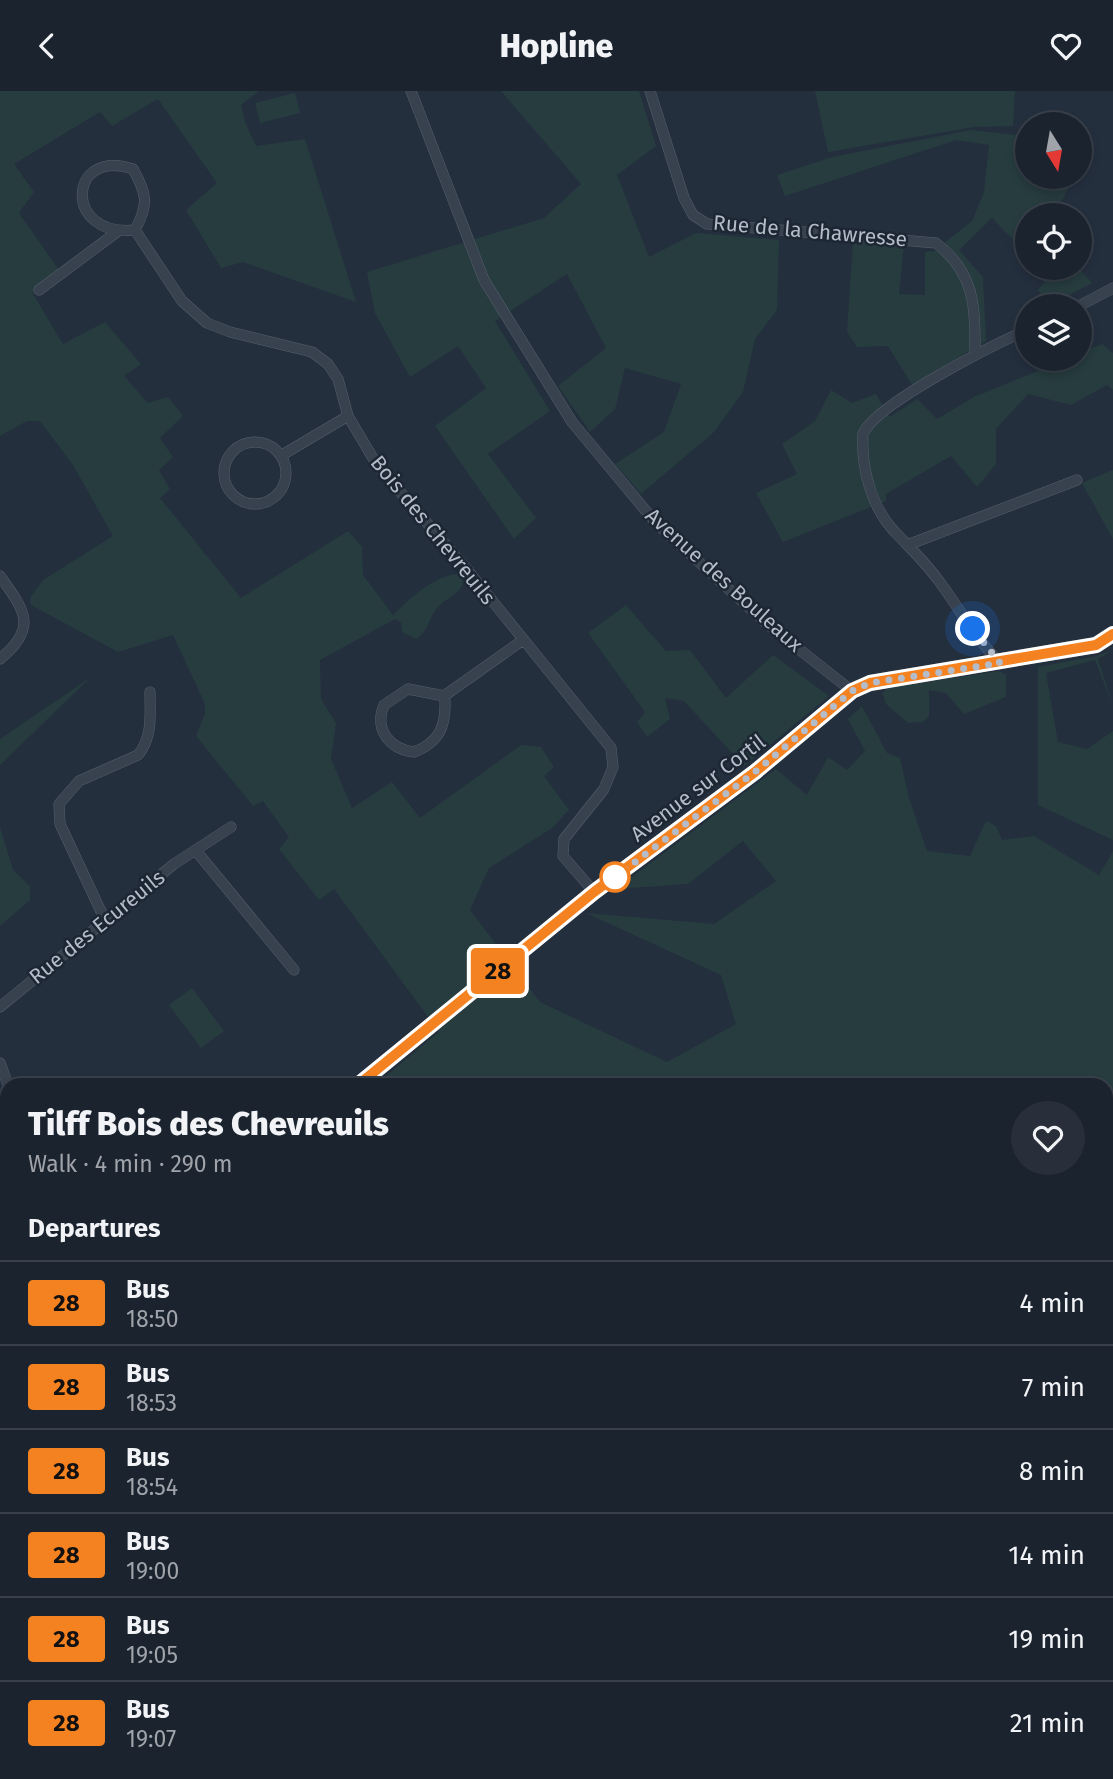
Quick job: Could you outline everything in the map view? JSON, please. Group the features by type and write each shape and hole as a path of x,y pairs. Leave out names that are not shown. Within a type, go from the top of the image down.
{"main road":[{"name":"Avenue sur Cortil","path":"367,1078 594,892 755,772 852,691 870,683 1096,645 1113,634"}],"street":[{"name":"Avenue des Bouleaux","path":"411,91 484,280 572,422 656,523 767,625 852,691"},
{"name":"Rue de la Chawresse","path":"650,91 684,198 693,215 707,224 936,243 961,267 975,304 975,354"},
{"path":"118,164 133,169 146,191 144,213 135,230 117,232 101,227 84,211 80,192 86,176 101,167 118,164"},
{"name":"Bois des Chevreuils","path":"135,230 182,301 207,323 230,332 312,352 328,364 338,379 348,416 377,465 611,748 613,767 604,789 564,839 563,856 594,892"},
{"path":"39,290 117,232"},
{"path":"1092,299 1113,288"},
{"path":"1000,663 910,544 895,532 869,485 865,471 863,434 874,419 975,354 1015,336"},
{"path":"282,455 348,416"},
{"path":"255,443 268,445 282,455 285,481 278,493 268,502 256,505 231,495 224,472 227,459 233,451 241,445 255,443"},
{"path":"910,544 1077,480"},
{"path":"0,576 20,605 25,622 21,638 0,659"},
{"path":"444,696 443,723 434,742 414,752 395,747 387,739 381,723 381,713 395,695 408,689 444,696 523,640"},
{"path":"105,920 60,824 59,804 79,781 138,755 145,747 151,725 150,692"},
{"name":"Rue des Ecureuils","path":"0,1007 174,864 197,852 231,827"},
{"path":"197,852 294,970"}],"green space":[{"path":"0,91 259,91 241,105 256,146 305,139 356,302 243,262 221,268 186,210 217,183 158,99 112,126 100,112 14,164 34,192 19,213 59,270 33,294 63,344 105,322 141,364 124,376 148,403 168,397 183,416 160,438 173,457 159,470 170,489 160,498 241,598 348,531 362,547 363,575 393,615 414,596 440,579 457,574 463,578 461,588 438,607 424,632 416,639 402,632 401,623 395,619 320,660 321,699 336,723 331,759 352,808 392,782 420,818 521,745 541,747 554,767 544,776 569,810 552,828 489,868 470,910 540,1002 667,1062 736,1024 721,975 586,913 714,924 776,881 743,841 688,884 616,889 776,769 807,795 828,757 847,770 865,751 848,719 862,706 887,753 900,758 909,798 927,851 970,856 986,821 996,826 1002,840 1034,836 1099,875 1113,851 1113,1078 383,1078 439,1032 334,889 319,900 279,849 289,837 263,801 253,806 196,736 205,713 205,704 173,635 118,652 31,605 30,598 43,580 113,536 73,465 40,421 27,421 0,436"},
{"path":"501,91 639,91 656,146 617,175 649,257 696,233 779,240 777,310 755,339 743,392 714,432 641,494 615,464 664,432 681,384 625,368 615,409 590,432 558,386 606,348 567,274 495,321 550,411 488,454 536,518 514,539 435,426 486,388 458,346 410,377 375,313 367,272 544,218 581,184"},
{"path":"815,91 1015,91 1013,126 974,127 828,152"},
{"path":"295,93 300,113 260,123 255,103"},
{"path":"971,130 1015,135 1015,189 1068,189 1060,203 1015,203 1015,242 992,218 959,250 983,277 986,341 912,385 888,346 857,347 847,332 853,242 904,245 899,294 925,295 925,252 934,251 972,221 984,192 989,145 956,140 785,196 777,175 832,157"},
{"path":"1046,280 1089,280 1092,283 1071,294 1040,294 1038,290"},
{"path":"1102,344 1113,353 1113,390 1107,385 1071,405 1028,394 996,429 996,464 977,487 951,456 886,494 886,501 783,542 756,493 797,474 782,444 815,421 831,390 852,403 876,394 890,417 917,399 937,419 974,397 1038,371 1092,371 1092,348"},
{"path":"1113,470 1113,539 1082,483"},
{"path":"626,605 666,651 690,650 726,698 773,655 829,696 744,766 684,701 665,698 670,719 647,737 637,722 645,712 588,633"},
{"path":"1113,650 1098,659 1113,706 1095,660 1046,673 1058,742 1087,749 1113,731 1113,840 1038,805 1038,667"},
{"path":"999,671 1006,675 1006,697 964,714 946,693 929,690 929,716 923,722 908,723 886,704 882,693 890,687"},
{"path":"91,677 0,765 0,739"},
{"path":"0,827 13,870 30,886 30,900 0,926"},
{"path":"192,988 224,1031 201,1048 169,1005"}],"bus line":[{"name":"28","path":"367,1078 594,892 755,772 852,691 870,683 1096,645 1113,634"}],"route":[{"path":"615,877 755,772 852,691 870,683 1000,663 973,629"}]}
